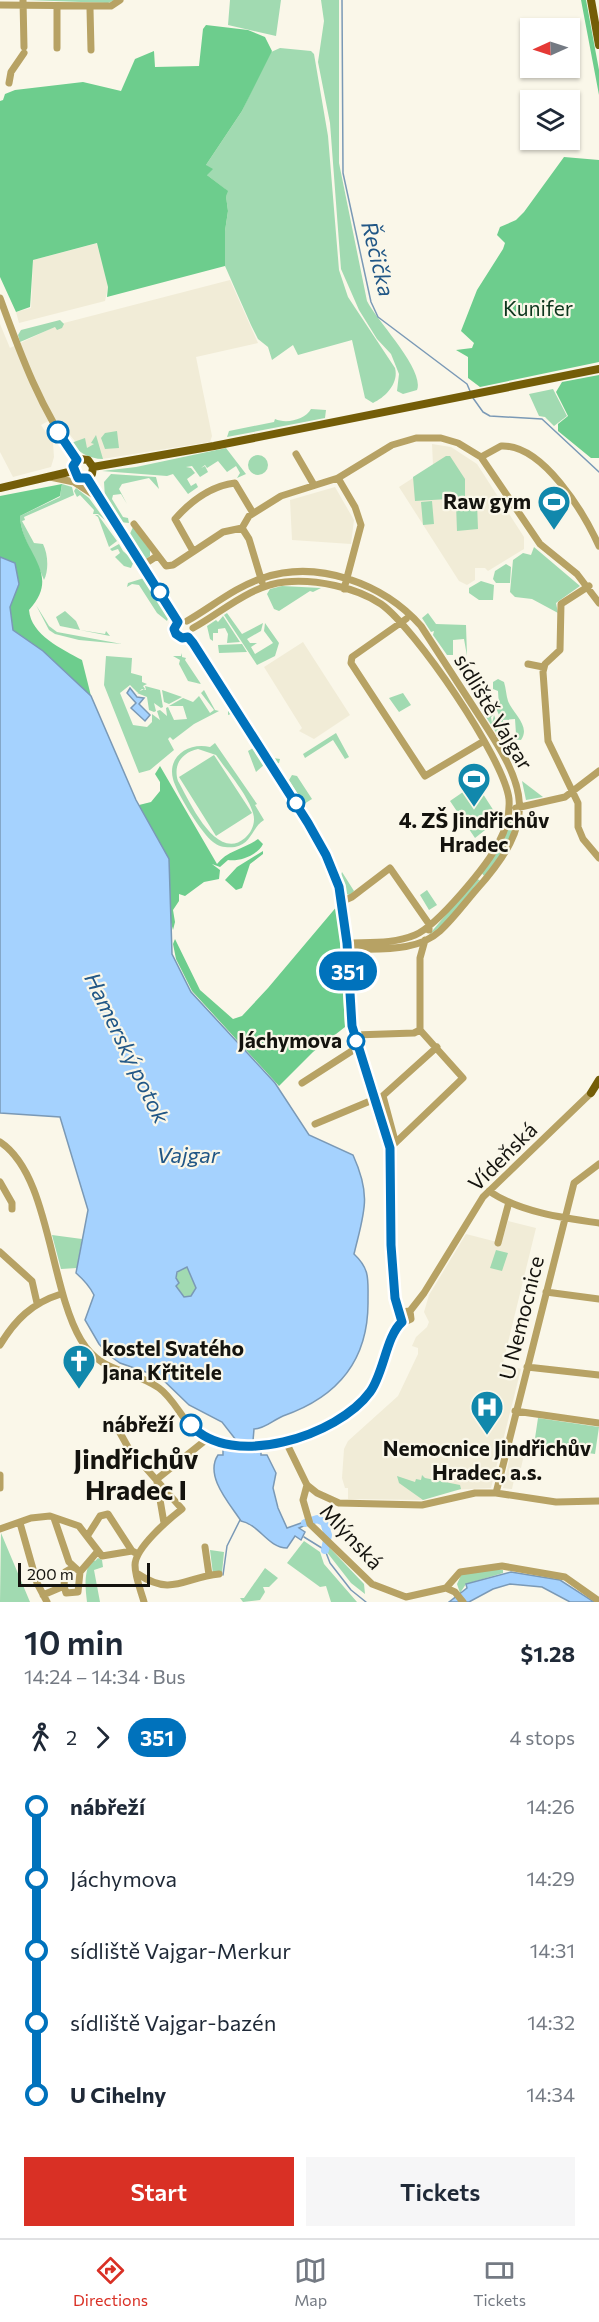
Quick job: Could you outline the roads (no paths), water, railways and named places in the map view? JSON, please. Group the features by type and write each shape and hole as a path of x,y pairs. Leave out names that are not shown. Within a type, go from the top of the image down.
{"main road":[{"path":"591,0 599,45"},
{"path":"93,467 214,446 599,369"},
{"path":"73,471 77,460 85,459 93,467"},
{"path":"73,471 78,478 87,478 92,474 93,467"},
{"path":"0,488 73,471"},
{"path":"591,1093 599,1080"},
{"path":"591,1093 599,1086"}],"street":[{"path":"0,5 23,3 57,6 111,6 120,0"},
{"path":"9,83 11,72 24,50 23,3"},
{"path":"57,6 57,48"},
{"path":"90,9 91,50"},
{"path":"0,298 35,391 77,460"},
{"path":"135,524 165,566 170,566 223,532 242,528 253,513 281,496 338,478 386,448 416,438 452,441 481,457 540,544 572,568 589,586 599,603"},
{"path":"481,457 501,446 513,446 523,450 558,480 574,500 599,546"},
{"path":"296,454 314,485"},
{"path":"50,477 74,482 99,499"},
{"path":"87,478 178,622"},
{"path":"338,478 355,507 362,525 344,589"},
{"path":"193,551 176,522 176,517 196,499 211,490 235,483 253,513"},
{"path":"242,528 249,539 264,587"},
{"path":"143,565 157,556"},
{"name":"sídliště Vajgar","path":"187,621 229,594 261,578 299,572 348,578 381,593 411,615 421,626 508,762 519,790 515,833 507,852 484,881 439,932 425,940 411,945 348,946"},
{"name":"sídliště Vajgar","path":"193,628 264,587 299,582 344,589 380,603 403,622 424,648 484,741 505,782 509,809 506,827 498,844 429,927 416,935 398,940 348,946"},
{"path":"528,664 543,667 560,650 561,604 589,586"},
{"path":"403,622 411,615"},
{"path":"178,622 187,621 193,628 188,637"},
{"path":"178,622 174,629 176,634 182,638 188,637"},
{"name":"sídliště Vajgar","path":"403,622 352,657 351,663 422,774 431,774 484,741"},
{"path":"188,637 308,823 332,867 343,901 348,946 349,1002 355,1035 390,1148 391,1245 395,1298 401,1312 402,1322"},
{"name":"sídliště Vajgar","path":"543,667 547,735 554,758 578,803 578,827 583,839 599,858"},
{"path":"509,809 554,800 573,792 599,771"},
{"path":"343,901 352,897 390,868 429,927 420,958 420,1030 463,1078 390,1148"},
{"path":"476,873 484,881"},
{"path":"411,945 420,958"},
{"path":"355,1035 414,1033 420,1030"},
{"path":"302,1083 358,1047"},
{"path":"315,1124 383,1096 437,1047"},
{"name":"Vídeňská","path":"207,1439 256,1445 286,1442 324,1428 365,1398 376,1381 395,1330 402,1322 410,1321 412,1315 410,1311 489,1191 591,1093"},
{"path":"383,1096 394,1137 390,1148"},
{"path":"0,1142 18,1158 30,1180 61,1294 75,1329 95,1358 110,1368 149,1382 161,1389 207,1439 157,1479"},
{"name":"U Nemocnice","path":"496,1493 574,1183 599,1164"},
{"path":"0,1182 12,1209"},
{"path":"489,1191 509,1202 565,1218 599,1223"},
{"path":"498,1243 509,1202"},
{"path":"0,1252 32,1281 38,1303"},
{"path":"546,1292 599,1299"},
{"path":"0,1345 17,1321 38,1303 61,1294"},
{"path":"401,1312 410,1311"},
{"path":"527,1367 599,1375"},
{"path":"515,1411 599,1423"},
{"path":"0,1529 46,1515 79,1526 98,1551 105,1556 135,1553 164,1523 182,1509 157,1479 126,1451 119,1431"},
{"path":"286,1442 307,1485 328,1500 343,1503 422,1505 462,1494 496,1493 556,1502 599,1501"},
{"path":"0,1488 2,1472"},
{"path":"157,1479 164,1523"},
{"name":"Mlýnská","path":"307,1485 303,1500 308,1522 372,1584 384,1591 409,1597 446,1588"},
{"path":"88,1535 100,1516 108,1514 135,1553 135,1565 144,1602"},
{"path":"54,1518 60,1541 72,1568 80,1572"},
{"path":"20,1523 45,1598 63,1586"},
{"path":"205,1547 209,1575"},
{"path":"72,1568 65,1572 63,1586 65,1591 70,1593 78,1592 80,1572 98,1551"},
{"path":"463,1602 455,1592 446,1588 460,1572 502,1566 565,1577 599,1601"},
{"path":"138,1574 151,1582 176,1586 219,1574"},
{"path":"70,1593 71,1602"}],"water":[{"name":"Vajgar","path":"0,557 15,563 19,584 10,607 13,630 43,651 91,696 136,800 169,859 172,954 191,992 275,1083 309,1135 353,1155 363,1182 364,1194 363,1215 354,1254 365,1270 368,1280 368,1300 363,1341 347,1373 320,1398 265,1426 254,1429 253,1441 236,1440 222,1422 189,1405 160,1377 120,1363 110,1356 99,1344 85,1320 94,1295 76,1273 88,1210 60,1117 0,1113","holes":["187,1267 196,1288 191,1296 184,1297 176,1286 179,1283 176,1278 177,1272"]},
{"path":"130,688 137,697 144,698 139,704 150,715 145,721 131,708 136,703 127,693"},
{"path":"223,1447 261,1448 261,1455 267,1455 276,1473 273,1488 278,1508 287,1528 304,1522 306,1525 299,1528 305,1532 301,1540 295,1536 287,1548 280,1547 248,1523 241,1521 216,1481 215,1463 218,1455 223,1455"},
{"path":"511,1572 560,1580 594,1602 570,1602 542,1587 510,1584 493,1589 469,1602 449,1602 467,1588 466,1584"}],"waterway":[{"name":"Řečička","path":"342,0 343,173 371,302 378,317 467,384 470,391"},
{"name":"Řečička","path":"473,398 483,412 490,416 542,419 599,472"},
{"path":"305,1523 317,1519 324,1522 328,1535 325,1550"},
{"path":"223,1575 227,1546 240,1520"},
{"name":"Hamerský potok","path":"304,1537 325,1550 330,1563 351,1590 366,1602"}],"place":[{"name":"Raw gym","path":"554,531"},
{"name":"4. ZŠ Jindřichův Hradec","path":"474,808"},
{"name":"Jáchymova","path":"356,1041"},
{"name":"kostel Svatého Jana Křtitele","path":"79,1390"},
{"name":"nábřeží","path":"191,1425"},
{"name":"Nemocnice Jindřichův Hradec, a.s.","path":"487,1436"}],"district":[{"name":"Jindřichův Hradec I","path":"136,1476"}],"park label":[{"name":"Kunifer","path":"538,309"}]}
